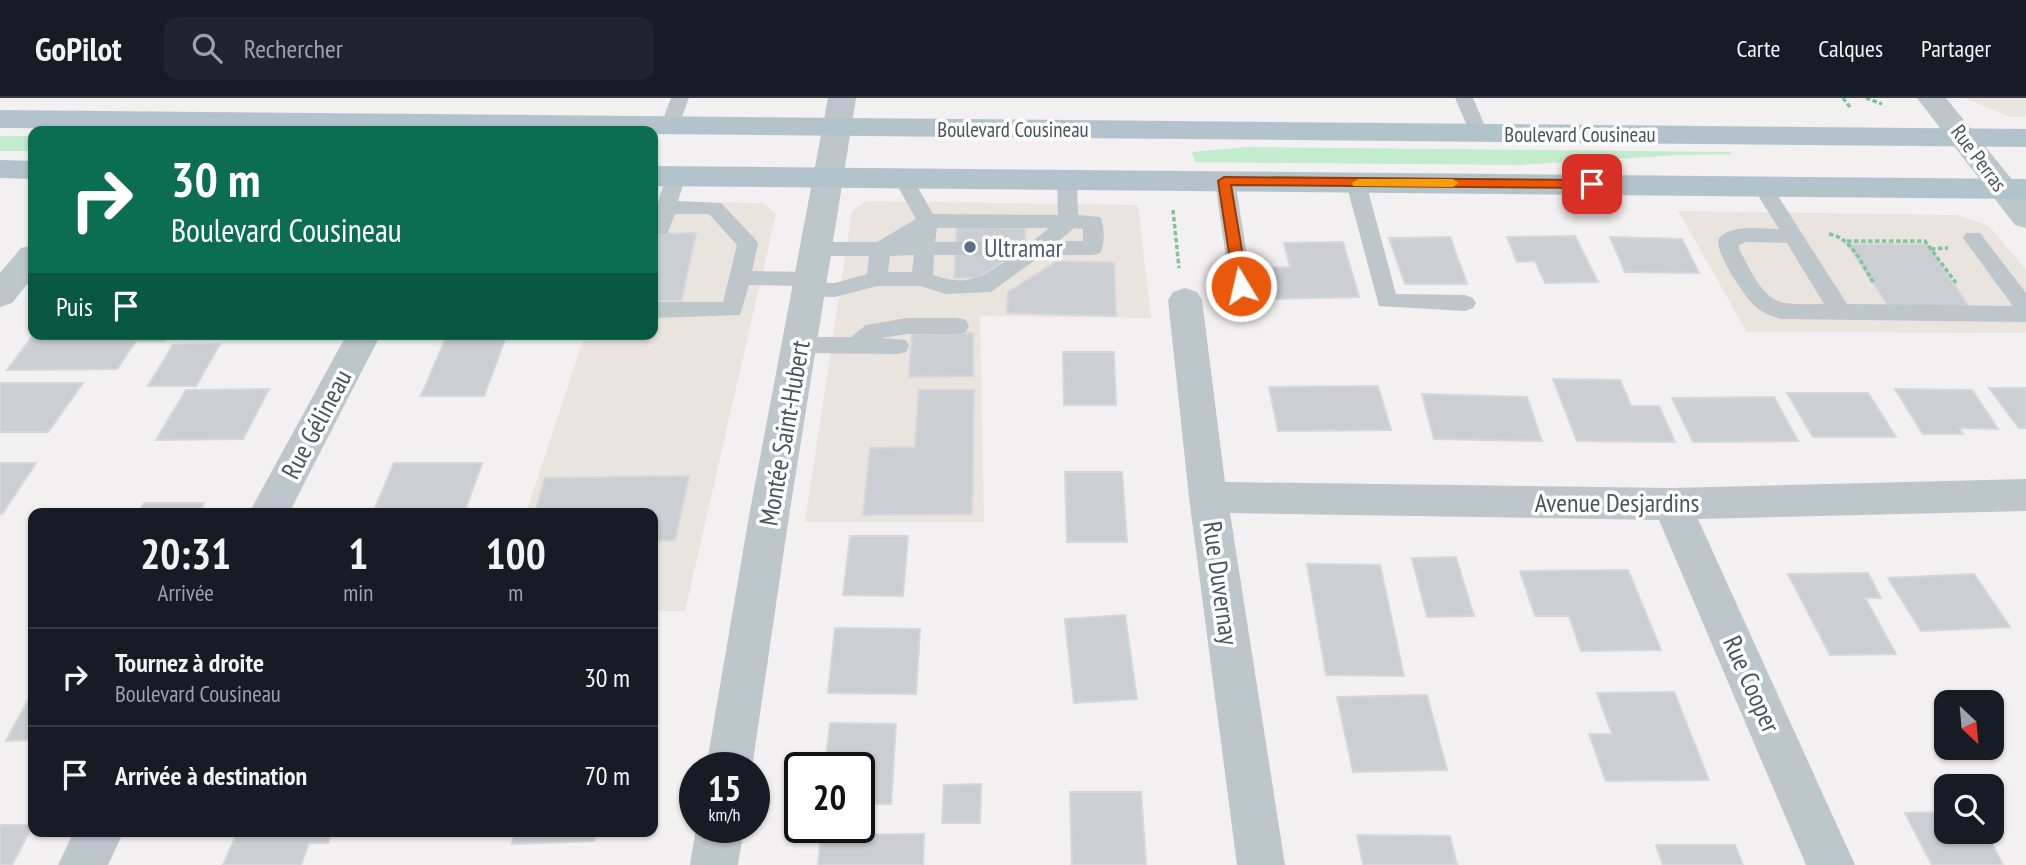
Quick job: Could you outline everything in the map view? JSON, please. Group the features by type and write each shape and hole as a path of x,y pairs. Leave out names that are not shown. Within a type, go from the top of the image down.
{"main road":[{"name":"Boulevard Cousineau","path":"0,119 2026,138"},
{"path":"0,169 28,170"},
{"name":"Boulevard Cousineau","path":"665,176 2014,188"}],"street":[{"name":"Montée Saint-Hubert","path":"732,752 769,516 842,98"},
{"name":"Rue Perras","path":"1931,98 1964,137 2014,188 2026,218"},
{"path":"0,295 28,262"},
{"name":"Rue Duvernay","path":"1182,288 1208,497 1261,865"},
{"name":"Rue Gélineau","path":"272,508 361,340"},
{"name":"Avenue Desjardins","path":"1208,497 1672,504 2026,495"},
{"name":"Rue Cooper","path":"1672,504 1831,865"},
{"path":"82,865 97,837"},
{"path":"714,865 718,843"}],"lane":[{"path":"670,125 680,98"},
{"path":"1464,98 1479,133"},
{"path":"660,229 667,206 665,176"},
{"path":"903,178 927,221 922,279"},
{"path":"1067,180 1068,223"},
{"path":"1224,181 1241,286"},
{"path":"1356,183 1387,301 1465,303"},
{"path":"1762,186 1841,313"},
{"path":"658,310 732,310 748,244 713,208 667,206"},
{"path":"739,278 813,273 880,249 927,221 1093,222 1093,248 880,249"},
{"path":"813,273 835,290 877,279 922,279 945,287 983,288 1068,223"},
{"path":"1793,236 1735,236 1728,241 1727,245 1755,296 1765,305 1787,312 2026,314"},
{"path":"1973,239 2026,308"},
{"path":"877,279 880,249"},
{"path":"855,346 874,331 906,326 958,326"},
{"path":"800,345 898,346"}],"path":[{"path":"1172,201 1182,288"},
{"path":"1846,241 1925,241 1959,286"},
{"path":"1931,248 1942,248"}],"shaded area":[{"path":"1965,98 2026,98 2026,117 2010,117"},
{"path":"867,201 1138,205 1151,318 980,316 984,522 805,522 852,211"},
{"path":"658,202 763,203 776,214 685,611 658,611 658,508 528,508 583,340 658,340"},
{"path":"1678,211 1957,215 1989,226 2026,270 2026,333 1747,332"}],"green space":[{"path":"0,136 28,136 28,151 0,151"},
{"path":"1248,147 1732,154 1522,165 1195,162 1192,152"}],"building":[{"path":"957,227 1025,228 1025,247 978,278 954,278"},
{"path":"696,233 681,301 658,301 658,234"},
{"path":"1575,236 1598,282 1545,283 1535,261 1517,262 1507,237"},
{"path":"1450,237 1467,284 1405,284 1389,238"},
{"path":"1610,237 1682,239 1699,273 1625,272"},
{"path":"1343,242 1359,297 1268,299 1262,268 1290,267 1284,243"},
{"path":"1847,244 1927,244 1969,307 1889,307"},
{"path":"1057,261 1114,263 1116,316 1007,313 1008,292"},
{"path":"973,333 973,376 909,377 912,334"},
{"path":"30,340 165,340 136,341 117,369 7,370"},
{"path":"445,340 505,340 484,396 421,396"},
{"path":"220,344 196,386 148,386 173,345"},
{"path":"1063,352 1114,352 1116,405 1064,405"},
{"path":"1553,379 1620,380 1631,406 1659,406 1675,442 1577,441"},
{"path":"0,383 83,383 48,432 0,432"},
{"path":"1378,386 1391,430 1278,431 1269,387"},
{"path":"1989,388 2026,388 2026,428 2019,428"},
{"path":"269,389 243,439 156,440 186,390"},
{"path":"1895,389 1972,390 1998,429 1959,428 1963,434 1923,434"},
{"path":"919,390 974,390 972,514 863,515 870,448 915,447"},
{"path":"1787,393 1868,393 1896,437 1813,437"},
{"path":"1422,394 1527,397 1542,441 1434,439"},
{"path":"1774,397 1798,441 1693,442 1672,398"},
{"path":"0,463 36,463 2,514 0,514"},
{"path":"394,463 482,463 466,508 375,508"},
{"path":"1065,472 1122,472 1127,542 1067,542"},
{"path":"689,476 675,540 658,541 658,508 536,508 545,478"},
{"path":"144,503 204,503 202,508 141,508"},
{"path":"850,536 908,536 903,596 843,595"},
{"path":"1456,557 1474,616 1427,617 1412,558"},
{"path":"1307,564 1380,565 1404,676 1326,675"},
{"path":"1628,570 1661,650 1581,651 1569,616 1535,616 1520,571"},
{"path":"1868,573 1881,598 1865,598 1896,654 1830,655 1788,574"},
{"path":"1974,574 2010,627 1921,631 1888,578"},
{"path":"1125,615 1137,699 1074,703 1065,619"},
{"path":"835,628 920,629 916,694 828,693"},
{"path":"1674,692 1709,780 1606,781 1589,734 1612,734 1597,693"},
{"path":"1427,695 1447,770 1353,772 1337,697"},
{"path":"28,700 28,740 6,741"},
{"path":"830,723 896,724 891,804 875,804 875,752 827,752"},
{"path":"981,784 980,823 942,823 944,785"},
{"path":"1070,792 1141,792 1146,865 1072,865"},
{"path":"1934,812 1934,844 1992,844 2003,865 1932,865 1905,813"},
{"path":"0,825 28,825 28,835 12,865 0,865"},
{"path":"875,834 924,834 923,865 818,865 820,843 875,843"},
{"path":"1357,835 1450,836 1457,865 1363,865"},
{"path":"235,837 330,837 328,843 309,843 301,865 223,865"},
{"path":"514,837 595,837 594,841 512,844"},
{"path":"1656,845 1735,845 1743,865 1663,865"}],"slow traffic":[{"path":"1358,183 1453,183"}],"place":[{"name":"Ultramar","path":"970,247"}],"route":[{"path":"1241,286 1224,181 1592,184"}]}
